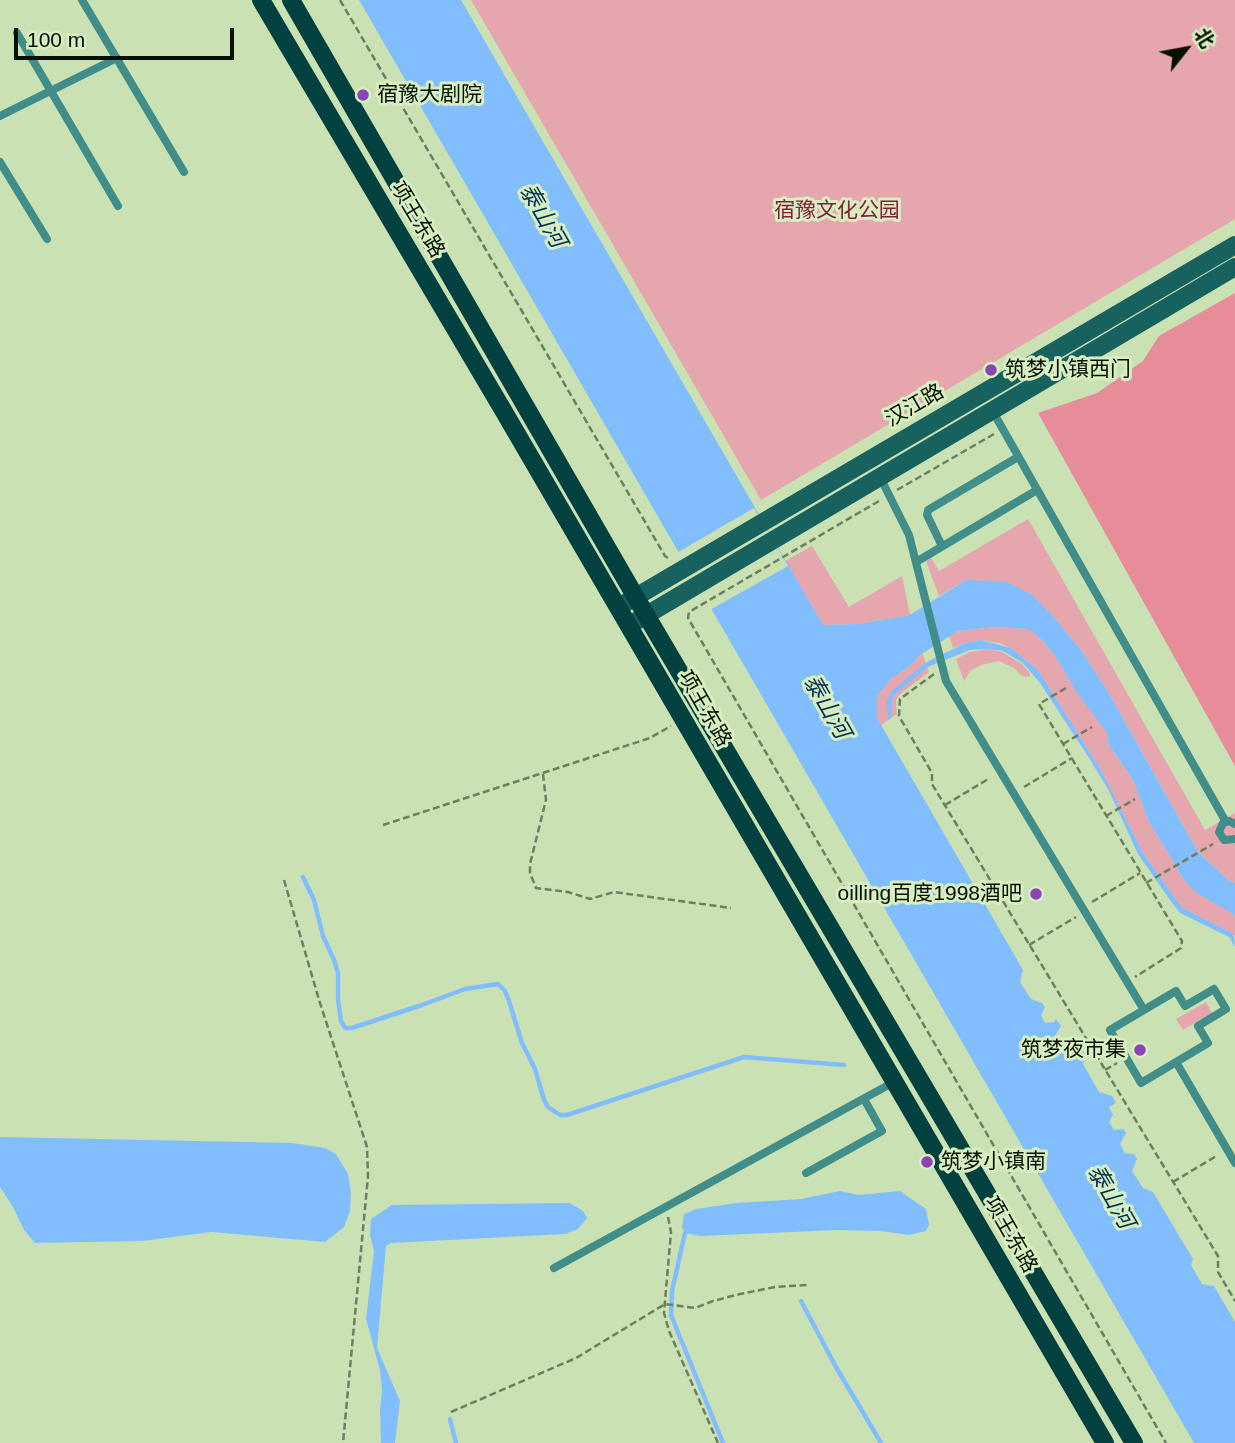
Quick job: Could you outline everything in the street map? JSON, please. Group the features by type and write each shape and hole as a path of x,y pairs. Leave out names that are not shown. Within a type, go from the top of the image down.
{"main road":[{"name":"项王东路","path":"261,0 1105,1443"},
{"name":"项王东路","path":"291,0 646,615 1134,1443"}],"street":[{"name":"汉江路","path":"618,608 676,565 770,517 1235,245"},
{"name":"汉江路","path":"628,625 1235,267"}],"lane":[{"path":"82,0 184,172"},
{"path":"17,33 118,206"},
{"path":"0,116 117,58"},
{"path":"0,162 47,239"},
{"path":"992,410 1231,823 1219,829 1222,838 1227,841 1235,839"},
{"path":"942,546 927,515 928,510 1018,457"},
{"path":"880,477 909,535 946,681 1084,910 1147,1008"},
{"path":"916,562 1037,490"},
{"path":"1214,989 1226,1009 1198,1026 1208,1043 1175,1062 1142,1083 1110,1030 1175,991 1185,1006 1214,989"},
{"path":"1175,1062 1235,1163"},
{"path":"554,1268 894,1082"},
{"path":"806,1173 882,1131 863,1099"}],"path":[{"path":"340,0 665,556 676,565"},
{"path":"796,549 689,612 688,618 1166,1443"},
{"path":"933,674 900,699 899,716 932,773 932,784 1217,1256 1218,1272 1235,1301"},
{"path":"1066,688 1039,704 1183,944 1181,948 1131,980 1147,1008"},
{"path":"383,825 650,738 683,720"},
{"path":"1063,744 1092,727"},
{"path":"1014,793 1072,758"},
{"path":"945,806 1001,772"},
{"path":"543,774 546,800 530,864 530,873 536,888 568,892 590,899 614,892 730,908"},
{"path":"1106,816 1135,799"},
{"path":"1146,883 1222,838"},
{"path":"1029,945 1140,873"},
{"path":"284,880 320,1003 367,1147 368,1176 343,1443"},
{"path":"1173,1182 1227,1150"},
{"path":"667,1207 671,1232 664,1313 669,1331 718,1443"},
{"path":"451,1412 576,1358 665,1304 695,1308 740,1294 775,1287 807,1285"}],"green space":[{"name":"宿豫文化公园","path":"471,0 1235,0 1235,219 761,500"},
{"path":"1028,519 1205,830 1235,813 1235,883 1228,880 1198,852 1108,692 1083,653 1054,617 966,580 939,596 926,561 931,558 939,571"},
{"path":"812,546 849,607 902,576 910,615 859,624 823,625 785,561"},
{"path":"995,627 1028,629 1042,640 1055,656 1107,733 1108,744 1133,780 1148,820 1184,880 1235,915 1235,935 1183,908 1175,898 1143,853 1101,770 1038,670 1011,648 999,643 981,640 953,648 949,636 958,631"},
{"path":"988,649 1002,652 1022,664 1030,677 1022,676 1014,668 999,661 970,671 964,681 956,659 970,652"},
{"path":"922,653 929,672 899,695 896,700 897,714 881,725 877,718 877,696 891,679 910,666"},
{"path":"1206,1002 1212,1013 1183,1030 1176,1019"}],"shaded area":[{"path":"1235,293 1235,766 1038,413 1097,393 1143,361 1159,336"}],"water":[{"name":"泰山河","path":"359,0 461,0 823,625 859,624 910,615 966,580 1007,582 1031,594 1083,653 1108,692 1198,852 1228,880 1235,883 1235,915 1195,892 1184,880 1148,820 1133,780 1108,744 1107,733 1077,693 1055,656 1042,640 1028,629 995,627 958,631 920,655 891,679 877,696 877,718 1023,970 1020,982 1031,999 1045,1007 1041,1015 1045,1023 1054,1022 1056,1019 1061,1026 1056,1034 1060,1042 1070,1043 1074,1048 1082,1044 1088,1052 1083,1064 1099,1092 1112,1096 1116,1103 1109,1107 1113,1115 1109,1122 1114,1130 1123,1129 1126,1133 1120,1144 1125,1153 1134,1154 1137,1159 1132,1171 1143,1188 1153,1192 1193,1259 1191,1265 1202,1284 1214,1286 1235,1322 1235,1443 1194,1443"},
{"path":"981,640 1011,648 1038,670 1101,770 1143,853 1175,898 1183,908 1234,934 1235,947 1229,937 1180,913 1172,903 1138,854 1108,789 1089,758 1040,683 1023,663 1003,651 988,649 970,650 928,667 893,696 891,718 888,720 887,700 892,691 925,663 965,643"},
{"path":"0,1137 292,1143 325,1148 336,1154 348,1174 350,1211 344,1227 325,1242 211,1232 142,1241 35,1243 24,1230 0,1187"},
{"path":"840,1191 859,1195 900,1191 926,1209 929,1224 926,1231 909,1235 838,1230 700,1236 685,1233 682,1227 684,1214 696,1209 801,1199"},
{"path":"570,1203 583,1211 587,1218 578,1229 565,1234 391,1243 386,1246 377,1348 400,1401 395,1443 381,1443 380,1370 366,1319 374,1251 370,1235 371,1219 392,1205"}],"pier":[{"path":"754,508 788,566 708,611 675,554"}],"waterway":[{"path":"303,877 314,900 323,936 338,973 338,1000 341,1021 345,1028 352,1028 465,989 498,984 509,1001 544,1100 548,1107 560,1115 567,1115 744,1057 844,1065"},
{"path":"685,1233 672,1291 671,1315 723,1443"},
{"path":"801,1301 881,1443"},
{"path":"450,1419 456,1443"}],"place":[{"name":"宿豫大剧院","path":"363,95"},
{"name":"筑梦小镇西门","path":"991,370"},
{"name":"oilling百度1998酒吧","path":"1036,894"},
{"name":"筑梦夜市集","path":"1140,1050"},
{"name":"筑梦小镇南","path":"927,1162"}]}
